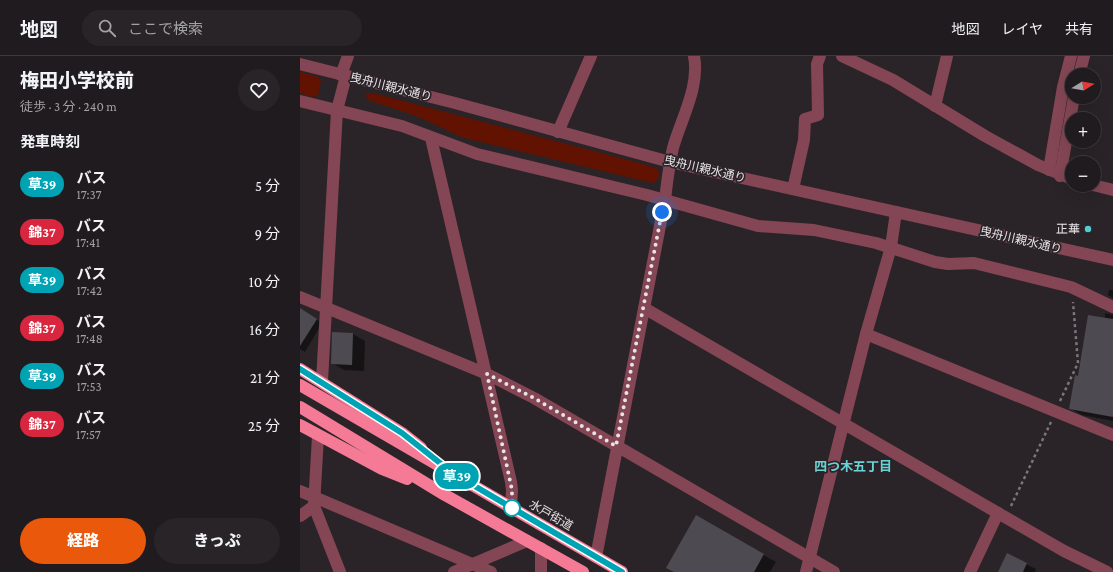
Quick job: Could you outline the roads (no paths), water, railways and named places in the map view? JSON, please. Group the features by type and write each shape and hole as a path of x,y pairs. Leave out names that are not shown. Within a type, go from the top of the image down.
{"highway":[{"path":"300,369 322,381 402,433 454,474"},
{"name":"水戸街道","path":"300,385 622,572"},
{"path":"300,407 445,495 583,572"},
{"path":"300,425 382,469 445,495"}],"street":[{"path":"322,381 337,110 348,56"},
{"path":"558,132 591,56"},
{"path":"596,557 616,446 665,200 670,162 693,87 696,65 694,56"},
{"path":"793,189 804,140 805,119 818,115 817,64 820,56"},
{"path":"842,56 893,80 985,136 1065,178"},
{"path":"935,106 947,56"},
{"path":"1049,170 1061,100 1071,56"},
{"path":"1081,68 1084,56"},
{"name":"曳舟川親水通り","path":"300,64 455,103 670,162 1113,260"},
{"path":"300,101 402,126 477,154 665,200 758,226 814,230 891,247 935,262 948,264 974,263 1071,287 1113,307"},
{"path":"1068,156 1073,104"},
{"path":"431,138 487,374 512,490 511,507"},
{"path":"1101,187 1113,190"},
{"path":"806,572 845,424 866,334 891,247 896,212"},
{"path":"300,297 487,374 534,398 834,572"},
{"path":"644,308 1064,551 1107,572"},
{"path":"866,334 1113,435"},
{"path":"318,436 315,502 340,572"},
{"path":"300,491 315,502 491,572"},
{"path":"300,516 315,502"},
{"path":"970,572 998,513"},
{"path":"454,572 527,541"},
{"path":"541,548 541,572"}],"place":[{"name":"正華","path":"1088,229"}],"district":[{"name":"四つ木五丁目","path":"853,466"}]}
